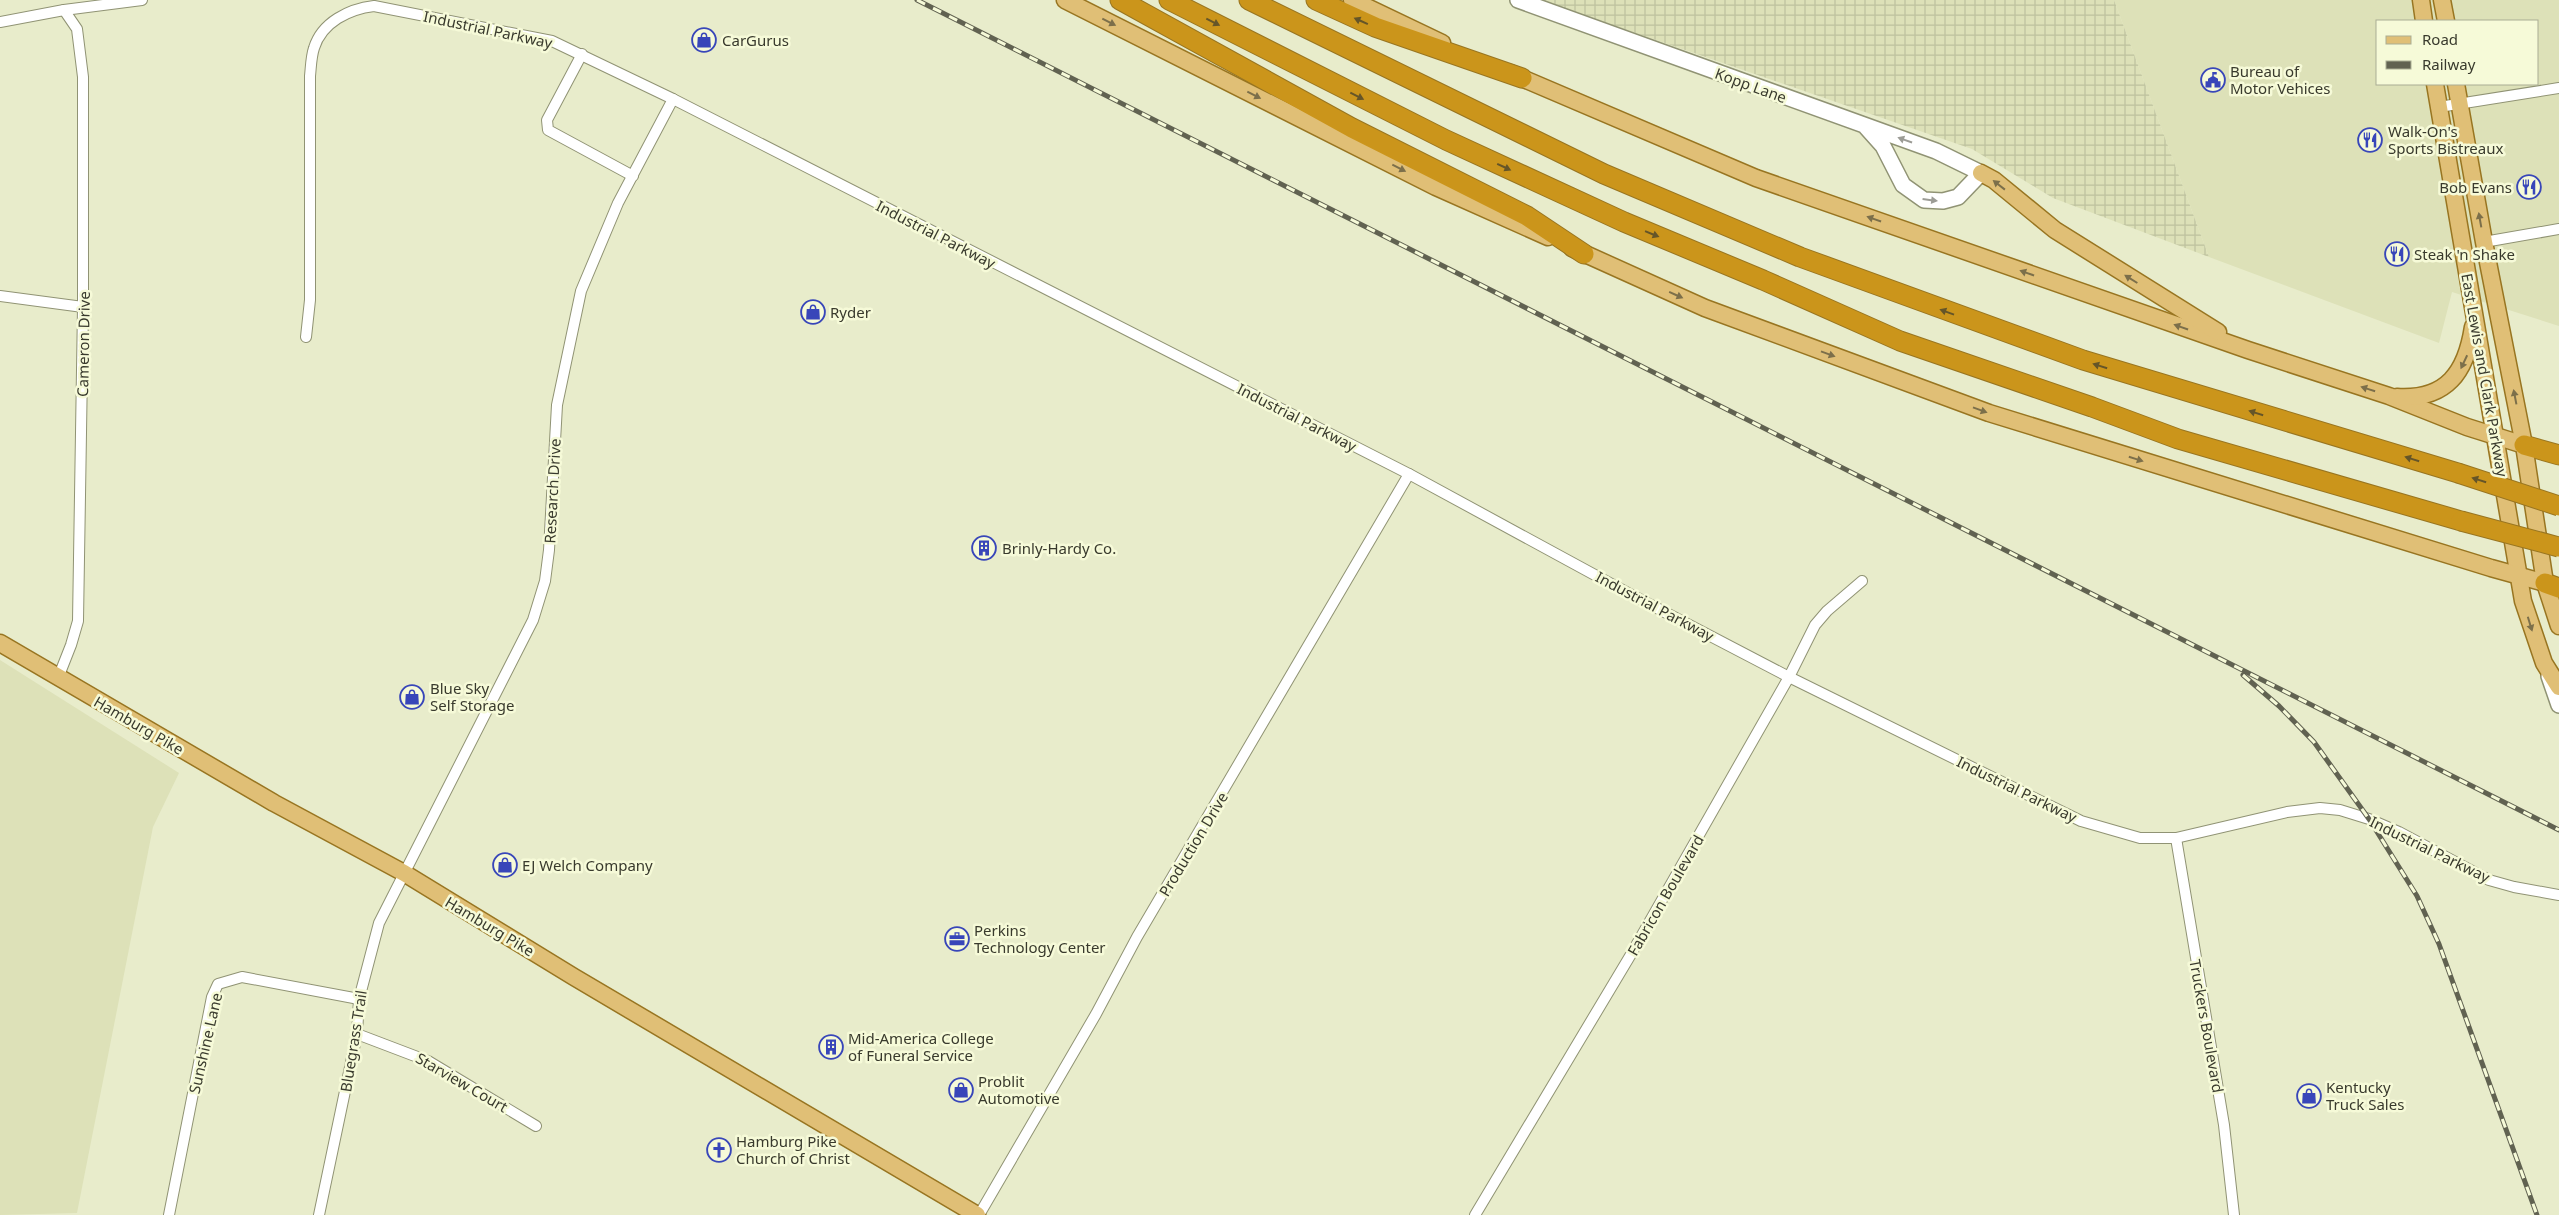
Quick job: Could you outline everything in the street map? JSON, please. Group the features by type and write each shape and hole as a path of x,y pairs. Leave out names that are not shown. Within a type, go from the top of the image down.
{"highway":[{"path":"1120,0 1352,128 1527,216 1584,254"},
{"path":"1169,0 1446,140 1624,222 1763,280 1900,341 2092,406 2178,439 2559,547"},
{"path":"1249,0 1604,174 1800,257 2083,360 2458,473 2559,506"},
{"path":"1316,0 1375,27 1522,78"},
{"path":"2524,444 2559,455"}],"main road":[{"path":"1065,0 1436,187 1705,308 1989,413 2552,586"},
{"path":"1352,0 1522,78 1756,178 2248,350 2390,396 2467,427 2524,444"},
{"path":"2421,0 2424,20"},
{"path":"2442,0 2446,20"},
{"name":"East Lewis and Clark Parkway","path":"2435,85 2519,577 2529,624 2544,663 2559,687"},
{"name":"East Lewis and Clark Parkway","path":"2456,85 2484,242 2559,626"},
{"path":"1981,173 1994,180 2055,230 2248,350"},
{"path":"2390,396 2428,395 2451,380 2466,359 2475,314"},
{"name":"Hamburg Pike","path":"0,643 274,803 404,874 574,977 978,1215"}],"street":[{"path":"0,22 64,10 142,0"},
{"name":"Kopp Lane","path":"1518,0 1936,151 1981,173"},
{"name":"Industrial Parkway","path":"306,337 310,300 310,76 314,48 326,29 347,12 374,6 533,36 552,41 582,54 673,99 1409,474 1628,593 1789,677 2081,821 2140,838 2176,838 2287,812 2320,808 2340,810 2369,819 2400,832 2489,880 2514,887 2559,895"},
{"name":"Cameron Drive","path":"58,678 78,621 84,307 83,77 77,29 64,10"},
{"path":"582,54 548,120 548,130 633,176"},
{"path":"2439,106 2559,88"},
{"name":"Research Drive","path":"404,874 533,620 545,581 549,550 557,405 581,291 618,203 673,99"},
{"path":"1866,127 1883,146 1903,185 1924,200 1942,201 1958,197 1981,173"},
{"path":"2484,242 2559,230"},
{"path":"0,296 84,307"},
{"name":"Production Drive","path":"978,1215 1085,1034 1142,929 1409,474"},
{"name":"Fabricon Boulevard","path":"1475,1215 1624,967 1789,677 1815,625 1827,611 1862,581"},
{"path":"2544,663 2559,704"},
{"name":"Truckers Boulevard","path":"2176,838 2230,1160 2234,1215"},
{"name":"Bluegrass Trail","path":"319,1215 357,1034 359,999 379,923 404,874"},
{"name":"Sunshine Lane","path":"169,1215 212,996 218,984 242,976 359,999"},
{"name":"Starview Court","path":"357,1034 428,1061 536,1126"}],"shaded area":[{"path":"1540,0 2114,0 2209,257 2053,198 1972,149"},
{"path":"2114,0 2559,0 2559,326 2452,292 2439,343 2209,257"},
{"path":"0,660 179,773 153,827 77,1213 0,1215"}],"railway":[{"path":"917,0 2559,830"},
{"path":"2243,675 2279,706 2314,742 2369,819 2417,896 2439,944 2537,1215"}],"place":[{"name":"CarGurus","path":"704,40"},
{"name":"Bureau of Motor Vehices","path":"2213,80"},
{"name":"Walk-On's Sports Bistreaux","path":"2370,140"},
{"name":"Bob Evans","path":"2529,187"},
{"name":"Steak 'n Shake","path":"2397,254"},
{"name":"Ryder","path":"813,312"},
{"name":"Brinly-Hardy Co.","path":"984,548"},
{"name":"Blue Sky Self Storage","path":"412,697"},
{"name":"EJ Welch Company","path":"505,865"},
{"name":"Perkins Technology Center","path":"957,939"},
{"name":"Mid-America College of Funeral Service","path":"831,1047"},
{"name":"Problit Automotive","path":"961,1090"},
{"name":"Kentucky Truck Sales","path":"2309,1096"},
{"name":"Hamburg Pike Church of Christ","path":"719,1150"}]}
